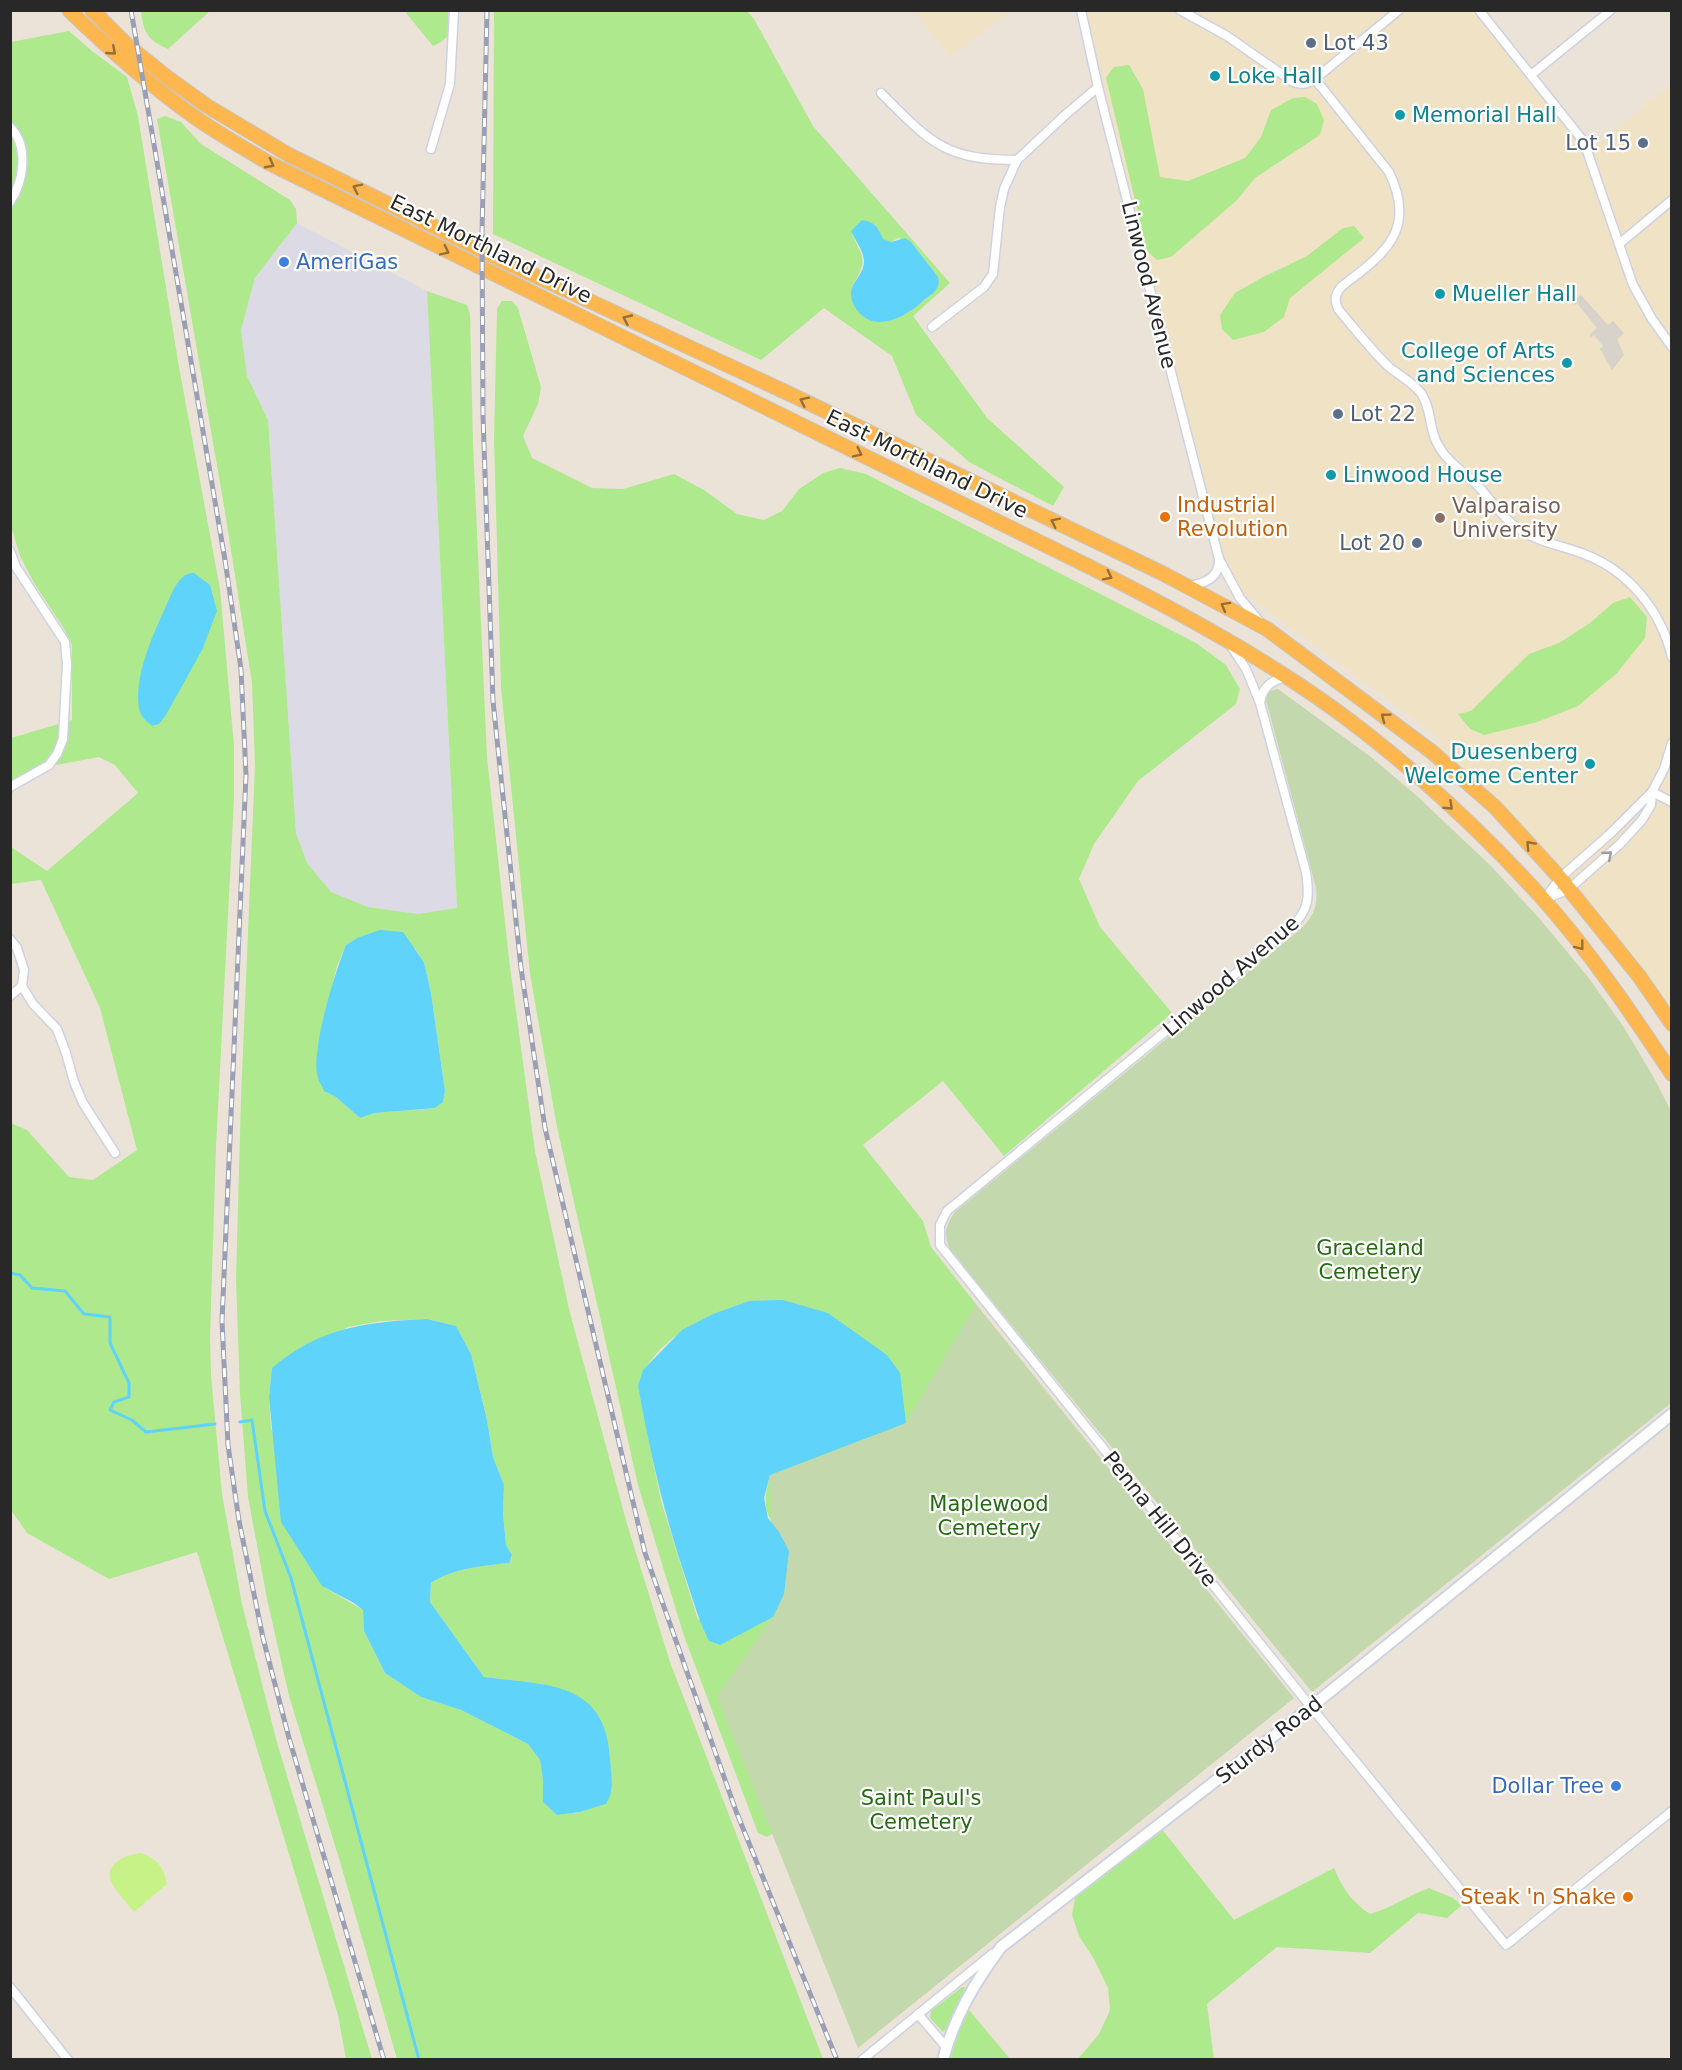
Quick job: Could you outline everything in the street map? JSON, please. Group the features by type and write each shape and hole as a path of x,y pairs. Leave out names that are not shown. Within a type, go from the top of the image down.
{"highway":[{"name":"East Morthland Drive","path":"69,10 105,45 152,85 198,120 267,162 1079,561 1175,610 1287,677 1378,744 1446,802 1491,845 1544,900 1626,1006 1671,1074"},
{"name":"East Morthland Drive","path":"92,10 128,46 168,78 213,110 289,155 510,264 802,400 1188,586 1267,629 1432,752 1495,807 1569,889 1639,976 1671,1024"}],"street":[{"path":"431,149 450,84 454,10"},
{"name":"Linwood Avenue","path":"1082,10 1098,87 1219,559 1240,598 1267,629"},
{"path":"1180,10 1227,36 1293,82 1301,85 1315,79 1399,10"},
{"path":"1479,10 1584,142 1633,285 1652,320 1671,347"},
{"path":"1531,75 1611,10"},
{"path":"1315,79 1389,172 1400,202 1396,232 1389,245 1381,256 1336,292 1335,300 1338,309 1379,356 1419,391 1429,411 1435,439 1449,461 1469,477 1516,526 1547,544 1600,561 1632,585 1656,616 1665,634 1671,657"},
{"path":"932,327 984,287 993,274 1000,207 1004,189 1017,160 1098,87"},
{"path":"881,93 922,133 947,150 970,157 1017,160"},
{"path":"10,127 15,132 24,161 17,192 10,201"},
{"path":"1619,244 1671,200"},
{"path":"10,551 16,567 64,642 67,664 63,739 57,754 49,765 10,787"},
{"path":"1188,586 1201,585 1214,576 1219,566 1219,559"},
{"name":"Linwood Avenue","path":"1073,1109 1290,929 1306,910 1308,899 1306,872 1260,703 1241,659 1227,640"},
{"path":"1260,703 1264,689 1269,683 1287,677"},
{"path":"1544,900 1560,878 1652,792 1664,769 1671,744"},
{"path":"1652,792 1671,802"},
{"path":"1544,900 1569,889 1630,834 1651,805 1652,792"},
{"path":"10,939 17,948 24,970 22,986 33,1004 57,1029 83,1103 115,1153"},
{"path":"10,996 22,986"},
{"name":"Penna Hill Drive","path":"1073,1109 947,1211 940,1226 940,1245 1311,1707 1506,1945 1671,1811"},
{"name":"Sturdy Road","path":"862,2060 1001,1947 1311,1707 1671,1414"},
{"path":"943,2060 958,2016 970,1992 1001,1947"},
{"path":"10,1987 68,2060"},
{"path":"918,2014 946,2047"}],"shaded area":[{"path":"913,11 1011,11 951,56"},
{"name":"Valparaiso University","path":"1081,11 1479,11 1589,152 1671,84 1671,1024 1560,878 1432,752 1443,741 1240,590 1219,559"},
{"path":"297,223 427,291 457,909 418,914 368,907 331,892 307,863 296,833 268,420 247,376 241,330 255,278"},
{"path":"1581,295 1608,325 1613,321 1624,333 1617,339 1624,355 1612,370 1600,349 1603,346 1594,335 1591,337 1589,335 1597,328 1577,303 1574,305 1572,302"}],"green space":[{"path":"141,10 210,11 168,49 155,42 147,34"},
{"path":"408,11 448,11 448,36 433,46 406,13"},
{"path":"494,11 747,11 754,19 813,126 950,283 913,316 987,418 1064,487 1053,506 969,462 916,415 892,356 824,308 761,360 493,234","holes":["851,231 891,242 898,238 911,242 938,277 936,290 906,313 884,322 852,287 861,269 862,259"]},
{"path":"69,31 127,77 138,116 179,367 220,589 234,746 234,799 216,1147 210,1337 211,1375 222,1494 242,1604 276,1739 372,2059 346,2059 338,2015 197,1552 109,1579 27,1533 11,1510 11,1123 27,1130 69,1177 93,1180 137,1150 100,1008 41,880 11,884 11,847 47,871 138,793 115,765 99,757 56,765 14,789 11,796 11,738 72,720 72,645 20,556 11,526 11,42"},
{"path":"1129,65 1143,89 1160,177 1188,181 1245,158 1261,137 1271,110 1293,98 1305,97 1317,104 1324,120 1320,135 1255,178 1236,201 1171,257 1157,260 1147,251 1106,78 1114,67"},
{"path":"165,116 181,122 201,144 290,200 296,209 297,223 255,278 241,330 247,376 268,420 296,833 307,863 331,892 368,907 418,914 457,908 427,291 467,305 470,314 473,443 487,757 509,959 535,1151 569,1309 627,1524 670,1662 823,2059 397,2059 289,1696 267,1599 248,1497 240,1394 236,1279 255,766 252,683 157,119","holes":["357,938 415,948 424,962 431,993 445,1091 443,1102 435,1108 374,1113 360,1118 336,1097 324,1091 317,1074 317,1050 337,966 346,945","427,1319 456,1326 471,1354 487,1420 493,1457 504,1485 503,1513 506,1545 512,1556 508,1563 459,1571 431,1583 430,1602 484,1677 543,1684 606,1804 580,1812 557,1815 543,1802 540,1760 528,1744 461,1710 421,1697 385,1673 364,1631 363,1610 322,1586 271,1428 269,1397 272,1368 348,1327 381,1321"]},
{"path":"1354,226 1364,238 1290,298 1284,317 1264,332 1233,340 1222,329 1220,315 1235,293 1307,256 1343,228"},
{"path":"502,301 512,301 518,308 541,387 538,404 523,436 532,458 592,488 623,489 674,474 704,490 737,514 764,520 782,511 799,489 823,473 840,468 866,474 1196,643 1226,665 1240,689 1236,704 1138,781 1094,844 1079,879 1100,927 1172,1013 1004,1156 943,1081 863,1145 923,1221 931,1247 976,1304 977,1325 786,1825 767,1837 758,1833 683,1633 638,1485 557,1127 530,974 501,688 494,439 497,309","holes":["749,1301 864,1340 887,1355 770,1475 766,1505 773,1525 779,1532 698,1620 661,1501 638,1386 646,1369 656,1354 683,1331 715,1314"]},
{"path":"1630,597 1647,617 1645,638 1617,673 1578,706 1537,722 1484,735 1470,729 1458,714 1471,711 1529,654 1559,643 1590,623 1613,603"},
{"name":"Graceland Cemetery","path":"1278,689 1371,757 1417,796 1491,866 1539,918 1588,977 1623,1026 1671,1111 1671,1403 1312,1692 951,1251 946,1235 949,1221 956,1211 1303,927 1310,918 1316,905 1316,888 1266,700 1269,692"},
{"path":"976,1304 1294,1698 858,2048 717,1696 773,1617 770,1475 906,1423"},
{"path":"1161,1828 1234,1920 1334,1868 1348,1894 1370,1914 1429,1888 1453,1898 1462,1905 1447,1918 1418,1913 1370,1953 1277,1947 1207,2004 1214,2060 1078,2059 1099,2034 1110,2010 1108,1988 1094,1959 1079,1936 1072,1915 1075,1898"},
{"path":"141,1853 159,1864 167,1884 134,1912 115,1889 110,1875 111,1869 118,1861"},
{"path":"965,1987 963,1993 943,2032 930,2018 931,2011"},
{"path":"969,2010 1010,2059 947,2060 963,2015"}],"water":[{"path":"862,220 876,226 883,239 891,242 905,238 911,242 938,277 938,287 933,293 915,308 888,321 870,320 855,307 852,299 852,287 861,272 864,260 851,231"},
{"path":"194,573 210,585 217,611 202,650 166,715 159,724 152,726 142,716 139,708 139,682 142,669 150,642 173,591 183,577"},
{"path":"380,930 403,932 424,962 431,993 445,1091 443,1102 435,1108 374,1113 360,1118 336,1097 324,1091 317,1074 316,1062 321,1028 346,945 357,938"},
{"path":"783,1300 828,1313 887,1355 900,1373 906,1423 770,1475 764,1498 768,1518 789,1551 784,1594 773,1617 720,1645 709,1641 705,1634 679,1558 659,1485 638,1386 643,1370 682,1330 713,1314 749,1301"},
{"path":"427,1319 456,1326 471,1354 487,1420 493,1457 504,1485 503,1513 506,1545 512,1555 509,1563 459,1571 431,1583 430,1602 484,1677 529,1682 568,1691 584,1700 597,1714 606,1733 612,1777 609,1799 606,1804 580,1812 557,1815 543,1802 540,1760 528,1744 461,1710 421,1697 385,1673 364,1631 363,1610 322,1586 281,1522 269,1397 272,1368 308,1343 326,1335 364,1325"}],"waterway":[{"path":"10,1273 20,1275 32,1288 65,1291 84,1314 110,1317 110,1343 129,1383 129,1397 114,1402 110,1410 132,1420 146,1432 215,1424"},
{"path":"240,1422 252,1420 265,1511 291,1578 419,2060"}],"railway":[{"path":"131,10 225,560 241,669 246,775 222,1321 228,1445 239,1521 263,1638 289,1738 384,2060"},
{"path":"487,10 482,233 483,416 493,701 521,968 545,1128 645,1553 736,1811 837,2060"}],"place":[{"name":"Lot 43","path":"1311,43"},
{"name":"Loke Hall","path":"1215,76"},
{"name":"Memorial Hall","path":"1400,115"},
{"name":"Lot 15","path":"1643,143"},
{"name":"AmeriGas","path":"284,262"},
{"name":"Mueller Hall","path":"1440,294"},
{"name":"College of Arts and Sciences","path":"1567,363"},
{"name":"Lot 22","path":"1338,414"},
{"name":"Linwood House","path":"1331,475"},
{"name":"Industrial Revolution","path":"1165,517"},
{"name":"Valparaiso University","path":"1440,518"},
{"name":"Lot 20","path":"1417,543"},
{"name":"Duesenberg Welcome Center","path":"1590,764"},
{"name":"Dollar Tree","path":"1616,1786"},
{"name":"Steak 'n Shake","path":"1628,1897"}],"park label":[{"name":"Maplewood Cemetery","path":"989,1516"},
{"name":"Saint Paul's Cemetery","path":"921,1810"}]}
